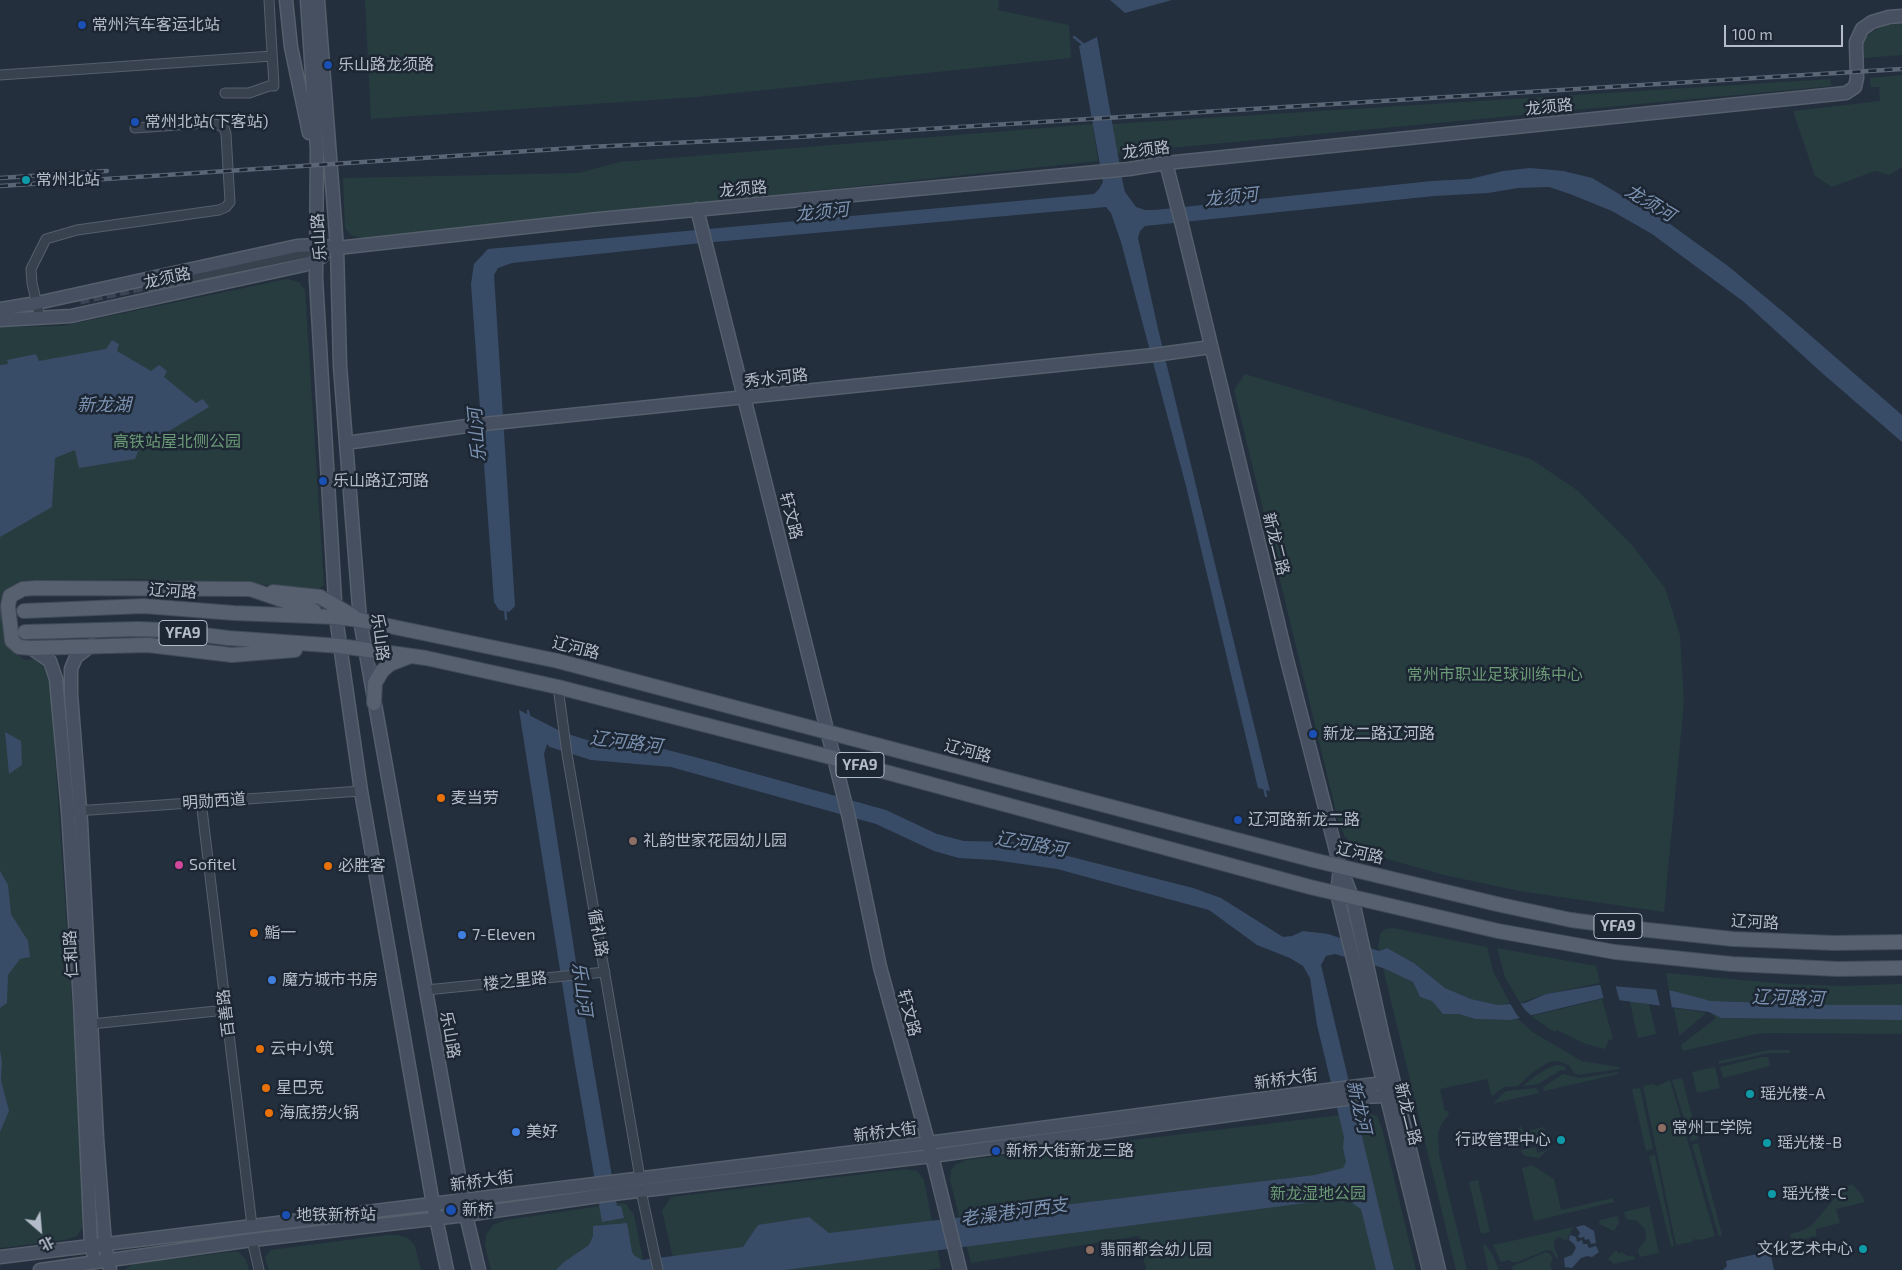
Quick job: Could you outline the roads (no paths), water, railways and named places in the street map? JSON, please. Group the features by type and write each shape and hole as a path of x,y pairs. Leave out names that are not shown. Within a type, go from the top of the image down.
{"main road":[{"path":"336,611 286,602 250,589 23,589 10,596 8,606 12,641 19,647 148,645 232,655 340,646"},
{"name":"辽河路","path":"24,611 144,606 234,613 336,611 360,620 558,661 1340,866 1571,920 1733,939 1835,943 1902,942"},
{"name":"YFA9","path":"25,632 138,629 340,646 410,656 558,687 834,758 1337,894 1498,931 1567,944 1649,956 1732,964 1838,969 1902,968"},
{"path":"374,703 375,683 382,671 390,664 410,656"}],"street":[{"path":"225,93 249,93 268,86 274,86 269,0"},
{"path":"286,0 291,47 308,126 317,188"},
{"name":"乐山路","path":"308,0 317,149 316,279 336,611 361,791 432,1204 447,1270"},
{"name":"乐山路","path":"318,0 337,248 340,366 360,620 466,1215 478,1270"},
{"name":"龙须路","path":"0,309 37,303 297,246 317,252 337,248 697,209 1129,169 1166,163 1846,93 1855,87 1858,78 1856,42 1862,29 1872,22 1889,17 1902,16"},
{"path":"0,75 272,56"},
{"path":"40,318 32,269 46,239 76,230 219,210 226,207 230,202 226,134 224,128 219,125 206,123 135,128"},
{"name":"新龙二路","path":"1166,163 1340,866"},
{"name":"轩文路","path":"697,209 828,731 849,818 880,967 932,1156 960,1270"},
{"path":"147,286 317,252"},
{"name":"龙须路","path":"0,320 72,316 304,264 317,252"},
{"name":"秀水河路","path":"346,443 474,425 1154,355 1211,347"},
{"name":"仁和路","path":"92,646 76,657 71,669 73,811 91,1245 103,1266"},
{"name":"仁和路","path":"31,648 50,661 56,679 73,811 105,1244 103,1266"},
{"name":"循礼路","path":"558,687 562,724 640,1184 658,1270"},
{"name":"明勋西道","path":"73,811 361,791"},
{"name":"百善路","path":"201,801 252,1226"},
{"path":"1340,866 1337,894 1354,936"},
{"path":"1340,866 1352,897 1354,936"},
{"name":"新龙二路","path":"1354,936 1429,1270"},
{"name":"楼之里路","path":"426,990 605,972"},
{"path":"90,1024 226,1010"},
{"name":"新龙二路","path":"1388,1089 1439,1270"},
{"name":"新桥大街","path":"40,1270 103,1266 252,1240 466,1215 583,1192 928,1143 1388,1089"},
{"name":"新桥大街","path":"640,1184 932,1156 1329,1095"},
{"name":"新桥大街","path":"0,1257 464,1200 583,1192"},
{"path":"252,1240 259,1270"}],"water":[{"path":"1110,0 1172,0 1125,13"},
{"path":"1097,37 1123,184 1125,192 1136,207 1145,210 1155,210 1432,181 1470,179 1503,171 1530,168 1563,171 1592,178 1670,224 1728,266 1788,316 1902,415 1902,442 1744,302 1652,234 1612,211 1549,187 1434,196 1145,226 1140,231 1138,238 1158,329 1270,791 1258,788 1186,486 1121,242 1111,213 1106,207 692,244 512,263 498,268 494,275 515,606 509,612 499,610 494,602 471,284 474,264 488,249 1094,194 1103,182 1079,46"},
{"name":"新龙湖","path":"112,340 119,344 117,351 151,371 159,365 167,371 164,377 196,403 203,399 209,407 139,449 135,459 79,468 75,450 55,458 52,507 0,537 0,365 8,364 7,360 36,354 39,361 106,349"},
{"name":"老澡港河西支","path":"519,710 562,732 593,742 656,747 706,760 886,810 937,834 964,841 1013,842 1193,888 1221,898 1283,937 1292,936 1303,931 1328,934 1379,951 1387,948 1414,963 1445,988 1471,999 1498,1005 1525,1003 1546,994 1599,985 1673,991 1711,1001 1902,1005 1902,1020 1721,1018 1709,1012 1603,998 1511,1020 1475,1019 1459,1014 1443,1014 1432,1001 1420,997 1413,982 1383,968 1335,954 1326,956 1321,965 1394,1270 1376,1270 1361,1209 1349,1201 1337,1199 784,1270 556,1270 564,1262 589,1245 593,1236 593,1226 627,1223 632,1252 642,1260 743,1247 758,1225 809,1217 829,1233 1315,1175 1343,1168 1346,1162 1343,1148 1344,1137 1317,1025 1310,978 1303,966 1290,958 1257,945 1209,910 1057,869 994,860 959,858 934,851 876,824 671,767 591,760 550,747 547,744 544,754 580,988 617,1206 621,1206 624,1218 602,1222 574,1059"},
{"path":"5,732 21,741 22,765 9,774"},
{"path":"0,871 8,885 11,914 28,941 30,957 20,959 8,975 7,1003 0,1008"},
{"path":"0,1050 2,1062 1,1080 9,1111 0,1132"},
{"path":"1584,1225 1594,1231 1596,1243 1591,1244 1589,1239 1585,1240 1584,1237 1580,1238 1578,1236 1580,1233 1576,1227"},
{"path":"1570,1235 1576,1237 1577,1242 1582,1240 1583,1244 1587,1244 1589,1248 1596,1246 1599,1252 1592,1257 1581,1258 1572,1268 1565,1267 1564,1258 1572,1255 1576,1248 1569,1240"},
{"path":"1770,1251 1774,1270 1723,1270 1727,1266 1726,1261"}],"waterway":[{"path":"1074,37 1084,45"},
{"name":"乐山河","path":"505,608 506,619"},
{"name":"乐山河","path":"528,711 529,717"},
{"path":"1264,787 1266,796"}],"tunnel":[{"path":"80,300 147,286"},
{"path":"0,613 24,611"}],"railway":[{"path":"0,186 589,147 797,137 1902,69"},
{"path":"0,178 107,171"}],"place":[{"name":"常州汽车客运北站","path":"82,25"},
{"name":"乐山路龙须路","path":"328,65"},
{"name":"常州北站(下客站)","path":"135,122"},
{"name":"常州北站","path":"26,180"},
{"name":"乐山路辽河路","path":"323,481"},
{"name":"新龙二路辽河路","path":"1313,734"},
{"name":"麦当劳","path":"441,798"},
{"name":"辽河路新龙二路","path":"1238,820"},
{"name":"礼韵世家花园幼儿园","path":"633,841"},
{"name":"Sofitel","path":"179,865"},
{"name":"必胜客","path":"328,866"},
{"name":"鮨一","path":"254,933"},
{"name":"7-Eleven","path":"462,935"},
{"name":"魔方城市书房","path":"272,980"},
{"name":"云中小筑","path":"260,1049"},
{"name":"星巴克","path":"266,1088"},
{"name":"瑶光楼-A","path":"1750,1094"},
{"name":"海底捞火锅","path":"269,1113"},
{"name":"常州工学院","path":"1662,1128"},
{"name":"美好","path":"516,1132"},
{"name":"行政管理中心","path":"1561,1140"},
{"name":"瑶光楼-B","path":"1767,1143"},
{"name":"新桥大街新龙三路","path":"996,1151"},
{"name":"瑶光楼-C","path":"1772,1194"},
{"name":"新桥","path":"451,1210"},
{"name":"地铁新桥站","path":"286,1215"},
{"name":"文化艺术中心","path":"1863,1249"},
{"name":"翡丽都会幼儿园","path":"1090,1250"}],"water label":[{"name":"龙须河","path":"1231,197"},
{"name":"龙须河","path":"1650,203"},
{"name":"龙须河","path":"822,212"},
{"name":"辽河路河","path":"626,742"},
{"name":"辽河路河","path":"1031,844"},
{"name":"辽河路河","path":"1788,998"},
{"name":"新龙河","path":"1359,1107"}],"park label":[{"name":"高铁站屋北侧公园","path":"177,442"},
{"name":"常州市职业足球训练中心","path":"1495,675"},
{"name":"新龙湿地公园","path":"1318,1194"}]}
